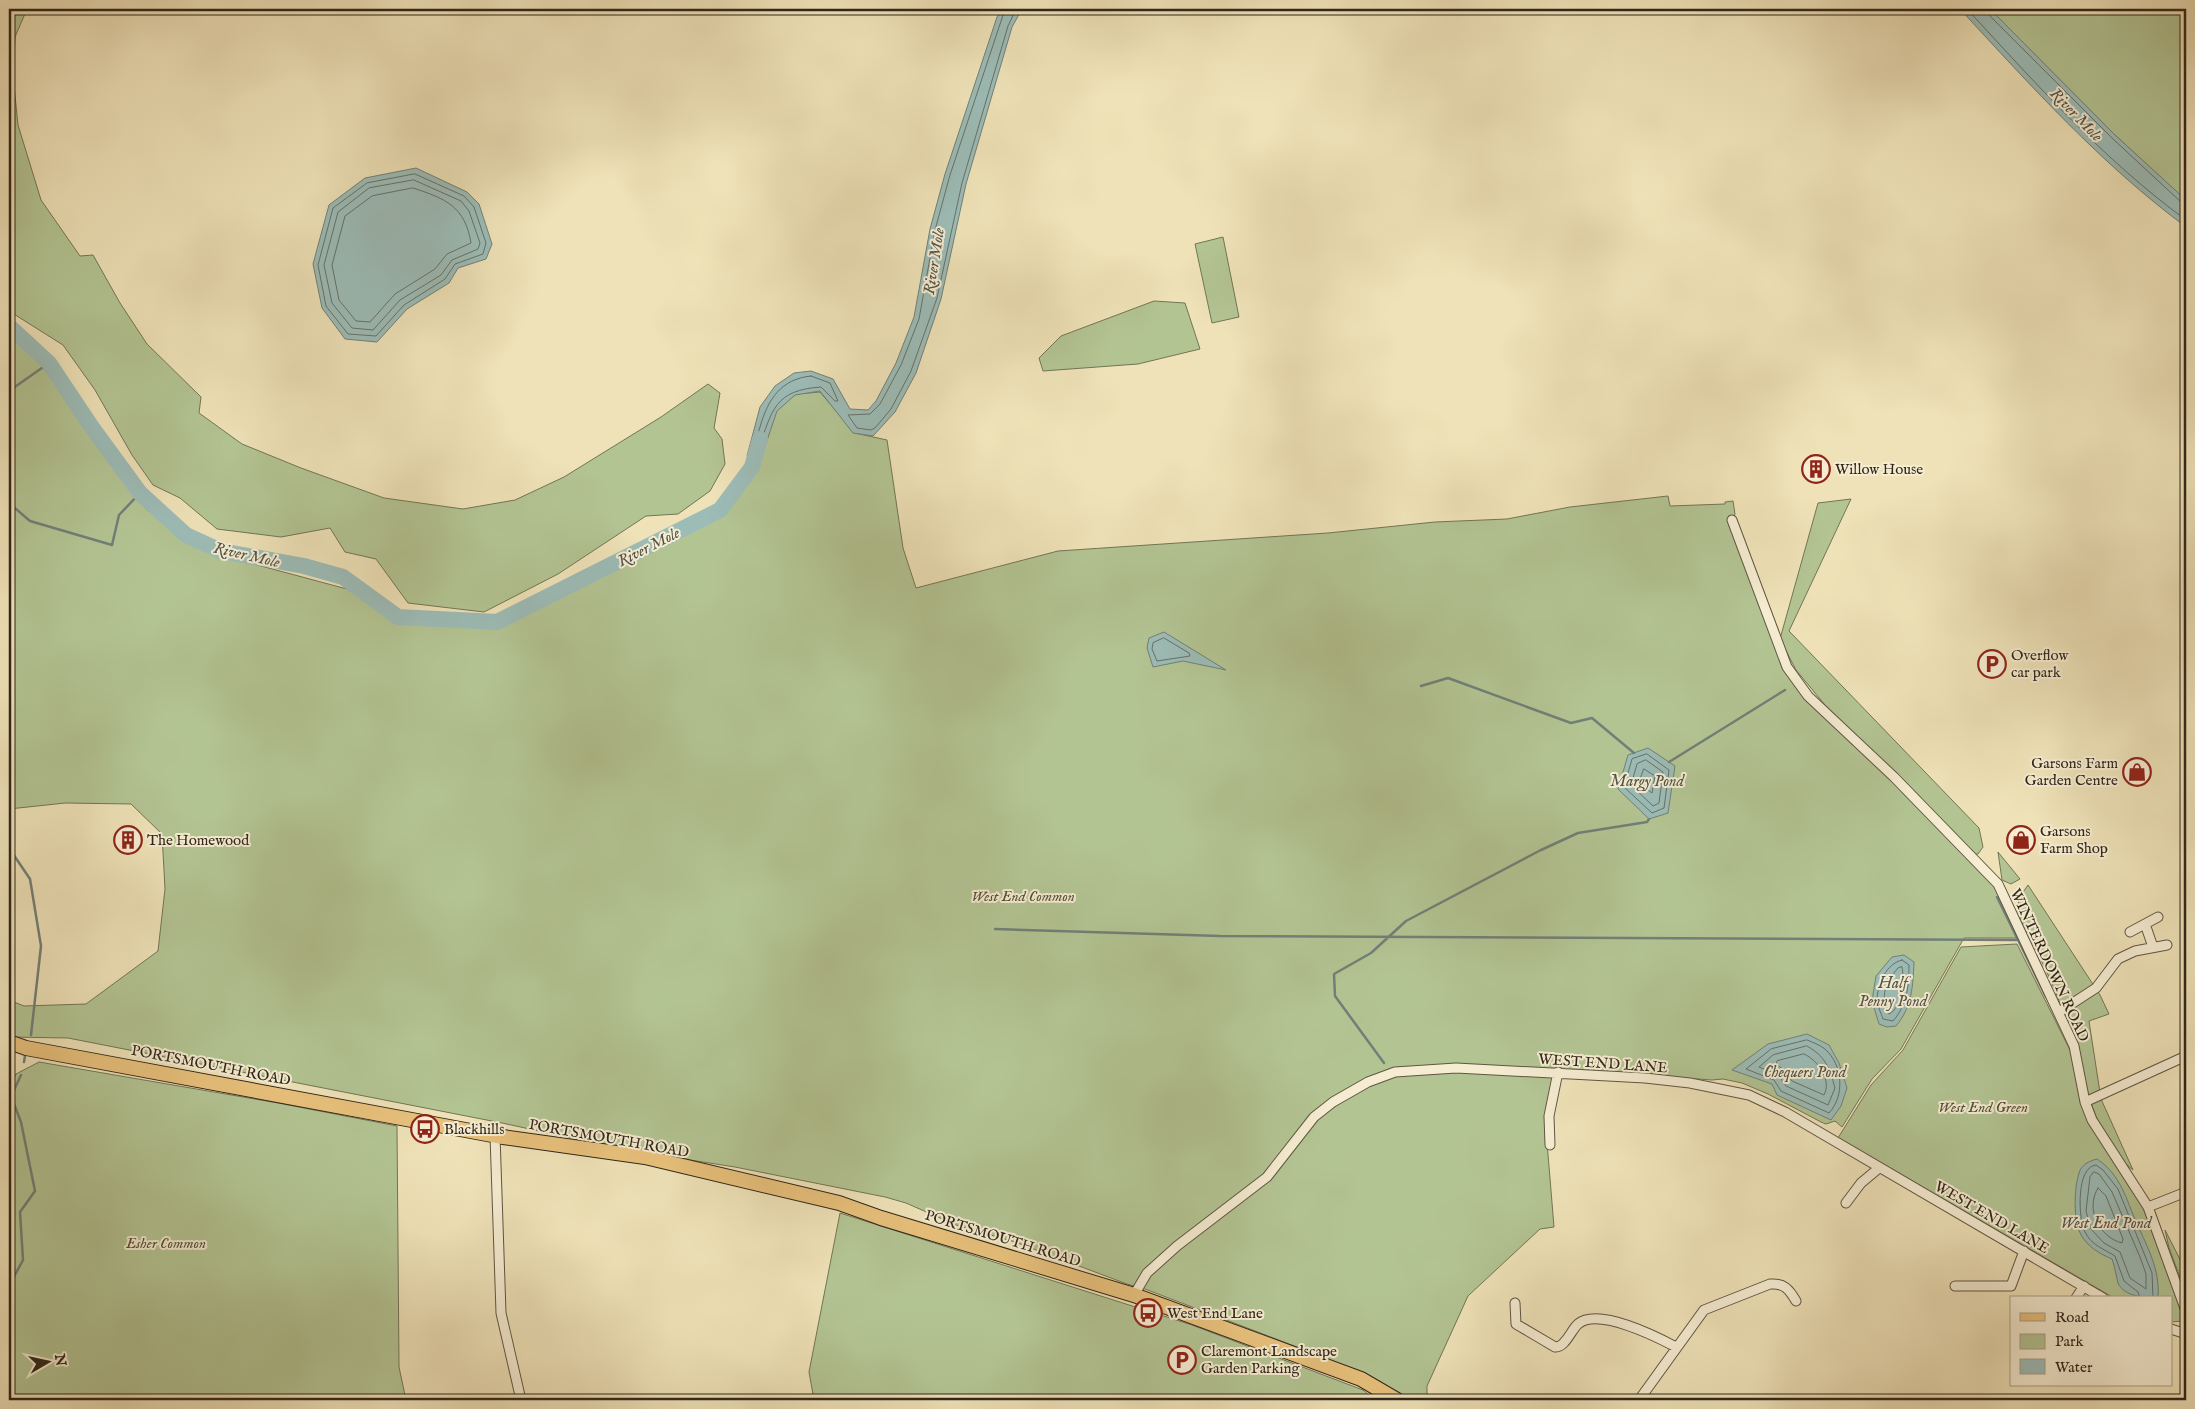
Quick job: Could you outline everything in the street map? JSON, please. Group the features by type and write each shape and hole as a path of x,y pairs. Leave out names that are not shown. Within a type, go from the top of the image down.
{"main road":[{"name":"PORTSMOUTH ROAD","path":"9,1042 26,1048 495,1135 645,1158 773,1186 839,1203 881,1218 1134,1295 1361,1379 1397,1400"}],"street":[{"name":"WINTERDOWN ROAD","path":"1732,520 1787,668 1808,696 1894,778 1998,884 2074,1046 2086,1102 2103,1140 2131,1177 2148,1206 2186,1311"},
{"path":"2130,932 2158,917"},
{"path":"2145,924 2153,947"},
{"path":"2059,1012 2096,988 2118,958 2153,947 2167,945"},
{"path":"2086,1102 2186,1056"},
{"name":"WEST END LANE","path":"1134,1295 1147,1274 1177,1246 1268,1177 1314,1117 1333,1102 1368,1082 1395,1072 1422,1069 1558,1072 1681,1082 1749,1095 1785,1112 2100,1296"},
{"path":"1550,1145 1549,1116 1558,1072"},
{"path":"495,1135 501,1313 521,1400"},
{"path":"1846,1203 1861,1183 1879,1168"},
{"path":"2148,1206 2186,1192"},
{"path":"1955,1286 2011,1286 2024,1251"},
{"path":"1639,1400 1704,1310 1770,1284 1779,1284 1789,1289 1796,1301"},
{"path":"2077,1296 2084,1286"},
{"path":"1515,1303 1516,1324 1558,1348 1579,1323 1588,1320 1629,1326 1676,1347"},
{"path":"2172,1329 2186,1334"}],"green space":[{"path":"9,9 27,9 15,37 13,76 18,125 41,200 80,256 93,255 120,303 147,344 201,397 199,413 242,444 384,498 463,509 515,500 564,477 661,417 708,384 720,393 714,428 722,439 725,464 710,491 678,514 646,516 558,574 484,612 408,603 376,559 345,552 330,528 281,537 217,529 180,498 153,485 132,455 95,390 63,345 9,311"},
{"path":"1989,9 2186,9 2186,201 2115,135"},
{"path":"1223,237 1239,317 1212,323 1195,244"},
{"path":"1154,301 1185,303 1200,349 1138,364 1043,371 1039,358 1061,336"},
{"name":"West End Common","path":"9,321 146,509 205,551 347,589 394,622 501,625 726,514 761,460 776,410 796,394 820,392 855,433 887,440 903,548 916,588 1058,551 1328,533 1435,522 1507,519 1570,507 1668,496 1670,506 1725,504 1725,502 1733,501 1735,514 1731,527 1793,680 1988,874 2024,938 1964,938 1901,1049 1872,1079 1842,1127 1835,1121 1826,1124 1821,1122 1768,1094 1742,1083 1723,1079 1712,1080 1557,1069 1546,1130 1554,1227 1540,1229 1468,1296 1427,1386 1427,1400 1411,1400 1318,1355 1145,1289 1015,1242 956,1225 906,1203 885,1197 735,1167 626,1150 502,1123 68,1038 9,1037 9,1000 24,1006 86,1004 158,951 165,889 162,834 131,804 65,803 9,809"},
{"path":"1851,499 1789,631 1979,828 1983,847 1978,854 1973,854 1825,705 1796,670 1780,639 1818,503"},
{"path":"1998,852 2020,879 2011,884 2002,880"},
{"path":"2028,885 2100,995 2109,1014 2089,1021 2101,1099 2133,1170 2118,1156 2106,1137 2096,1115 2055,990 2017,912 2019,898"},
{"name":"West End Green","path":"2017,944 2073,1056 2083,1103 2100,1141 2146,1206 2183,1312 2183,1321 2172,1322 2172,1296 2111,1296 1838,1138 1871,1085 1903,1050 1961,947"},
{"name":"Esher Common","path":"39,1062 278,1103 397,1126 399,1367 406,1400 9,1400 9,1088 16,1074"},
{"path":"840,1213 1192,1325 1363,1390 1375,1400 814,1400 809,1372"},
{"path":"2165,1230 2186,1271 2186,1293 2169,1248"}],"water":[{"path":"1002,9 1022,9 1012,27 966,184 941,299 916,373 895,412 873,436 853,433 820,391 795,395 777,411 760,461 747,456 760,407 775,386 794,373 811,371 833,379 850,409 868,410 876,401 896,363 914,317 930,229 945,174 997,17"},
{"path":"1960,9 1990,9 2115,135 2186,200 2186,227 2155,203 2096,151 2040,95"},
{"path":"416,168 467,192 479,204 492,244 486,259 458,268 449,283 407,309 377,342 345,339 322,308 313,264 329,205 365,178"},
{"path":"1164,632 1226,670 1183,661 1153,667 1147,648 1149,638"},
{"name":"Margy Pond","path":"1648,748 1675,766 1668,813 1649,819 1618,789 1628,755"},
{"name":"Half Penny Pond","path":"1904,955 1914,962 1911,996 1896,1026 1887,1027 1879,1024 1872,1001 1876,976 1892,957"},
{"name":"Chequers Pond","path":"1807,1034 1829,1045 1839,1063 1847,1088 1841,1106 1831,1120 1777,1095 1772,1084 1732,1070 1768,1044"},
{"name":"West End Pond","path":"2097,1159 2105,1165 2112,1172 2126,1197 2155,1268 2158,1296 2136,1296 2121,1288 2112,1259 2095,1250 2081,1235 2078,1229 2075,1196 2080,1170 2088,1162"}],"waterway":[{"name":"River Mole","path":"9,326 49,363 91,426 140,493 186,535 221,551 304,566 343,577 398,617 497,622 720,510 752,467 760,439"},
{"path":"9,391 49,363"},
{"path":"9,503 30,521 112,545 119,515 140,493"},
{"path":"1421,686 1448,678 1571,723 1592,718 1634,753"},
{"path":"1669,762 1785,690"},
{"path":"1384,1063 1335,996 1334,974 1371,953 1406,921 1541,850 1578,833 1647,822 1649,819"},
{"path":"9,848 30,879 41,946 31,1035"},
{"path":"1997,897 2046,997"},
{"path":"995,929 1220,936 2017,940"},
{"path":"24,1062 25,1056"},
{"path":"9,1101 21,1075"},
{"path":"9,1286 23,1260 20,1212 35,1191 21,1122 11,1096"}],"place":[{"name":"Willow House","path":"1816,469"},
{"name":"Overflow car park","path":"1992,664"},
{"name":"Garsons Farm Garden Centre","path":"2137,772"},
{"name":"The Homewood","path":"128,840"},
{"name":"Garsons Farm Shop","path":"2021,840"},
{"name":"Blackhills","path":"425,1129"},
{"name":"West End Lane","path":"1148,1313"},
{"name":"Claremont Landscape Garden Parking","path":"1182,1360"}]}
